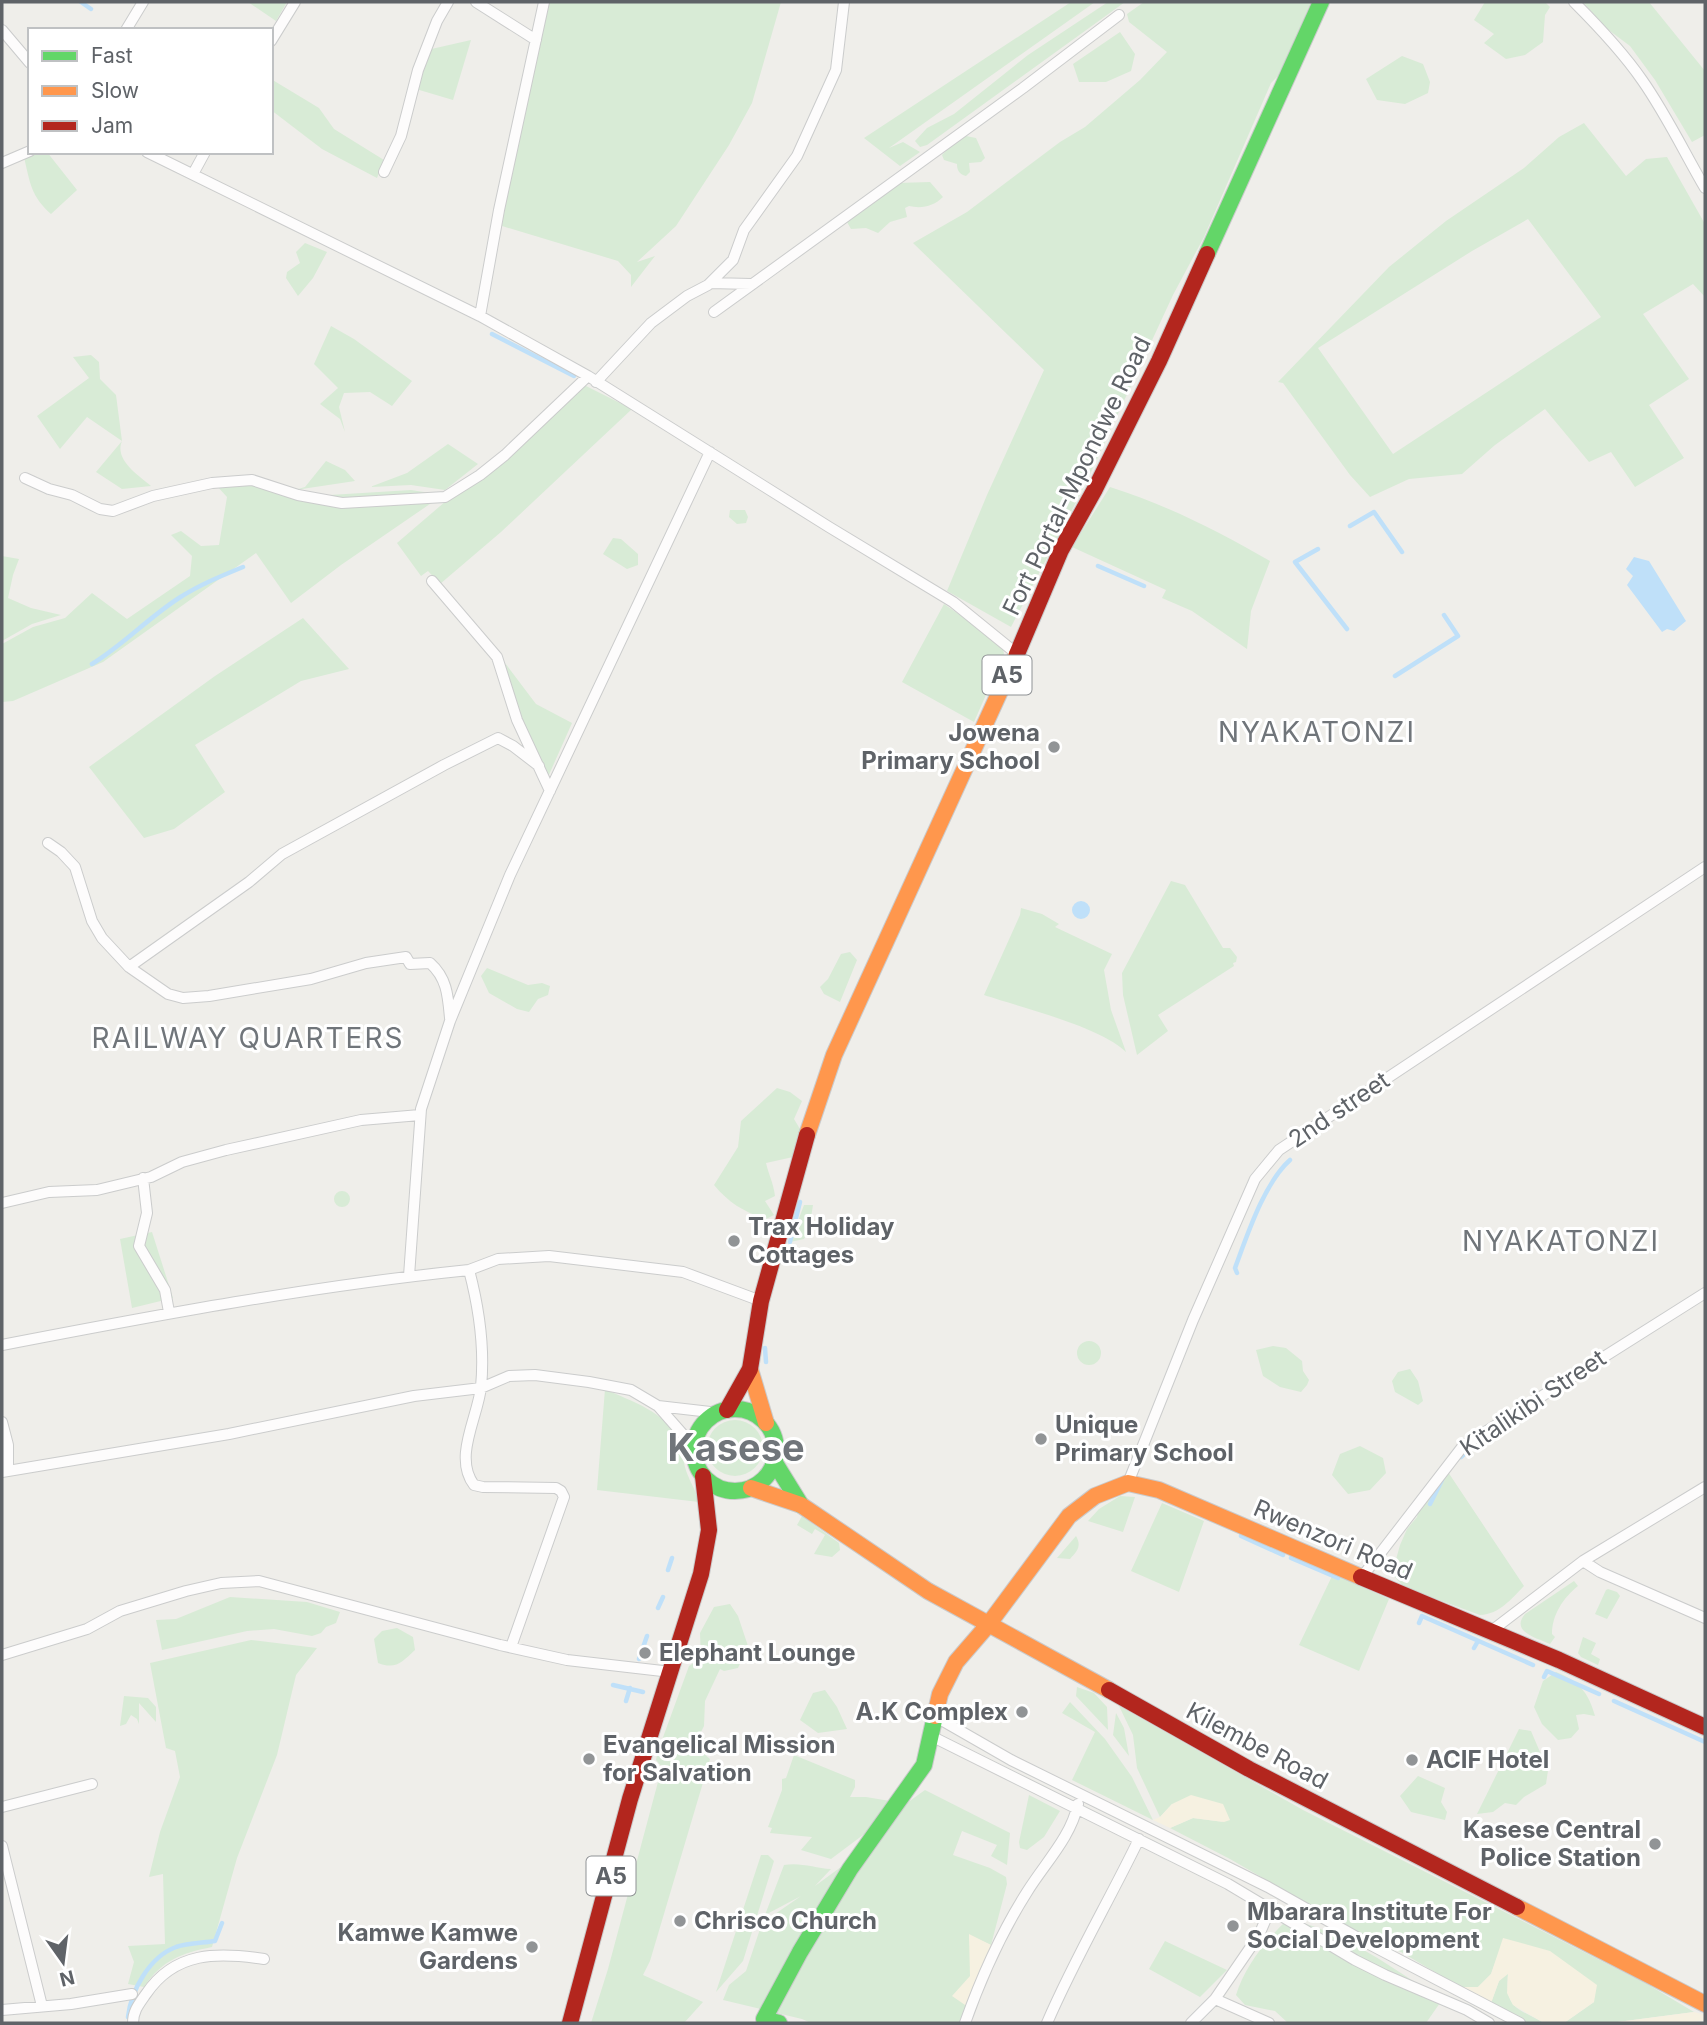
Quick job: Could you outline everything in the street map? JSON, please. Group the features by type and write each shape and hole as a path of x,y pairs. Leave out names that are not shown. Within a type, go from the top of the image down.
{"main road":[{"name":"Fort Portal-Mpondwe Road","path":"723,1411 750,1369 761,1301 800,1154 834,1055 1017,654 1061,550 1095,489 1159,361 1321,2"},
{"name":"Fort Portal-Mpondwe Road","path":"750,1369 766,1423"},
{"path":"723,1411 748,1412 766,1423"},
{"name":"A5","path":"570,2023 653,1722 671,1672 691,1598 701,1574 709,1530 704,1476 696,1463 694,1447 698,1433 706,1421 723,1411"},
{"name":"Kilembe Road","path":"766,1423 774,1435 777,1449 775,1463 801,1505"},
{"name":"A5","path":"709,1530 744,1490 769,1473 775,1463"},
{"name":"Kilembe Road","path":"704,1476 719,1488 744,1490 801,1505 928,1591 988,1625 1306,1799 1705,2004"},
{"name":"Rwenzori Road","path":"1129,1483 1159,1490 1559,1660 1705,1727"},
{"path":"779,2023 764,2019 800,1952 850,1869 924,1765 940,1694 956,1662 988,1625 1069,1516 1095,1496 1129,1483"}],"street":[{"path":"127,28 143,2"},
{"path":"273,38 295,2"},
{"path":"384,172 401,136 423,58 448,2"},
{"path":"476,2 536,40"},
{"path":"480,316 499,210 544,2"},
{"path":"25,478 49,489 72,495 100,509 113,511 165,493 212,483 252,480 298,495 342,503 445,497 505,455 652,323 687,296 710,283 733,260 744,230 797,156 836,70 844,2"},
{"path":"1573,2 1607,36 1641,79 1705,188"},
{"path":"714,312 1119,15"},
{"path":"2,30 28,62"},
{"path":"2,163 28,152"},
{"path":"152,154 480,316 592,379 953,602 1017,654"},
{"path":"193,174 204,154"},
{"path":"710,283 751,284"},
{"path":"409,1276 420,1115 450,1021 510,875 710,453"},
{"path":"432,581 497,657 517,720 550,790"},
{"path":"129,967 249,883 282,854 498,738 539,766"},
{"path":"48,843 75,867 96,929 129,967 168,994 183,998 209,996 311,979 366,963 406,957 410,964 430,963 437,970 447,989 450,1021"},
{"name":"2nd street","path":"1129,1483 1193,1320 1255,1178 1279,1150 1705,867"},
{"path":"2,1203 49,1192 97,1190 151,1177 182,1162 360,1120 420,1115"},
{"path":"143,1178 147,1213 139,1246 165,1290 169,1312"},
{"path":"2,1345 169,1312 409,1276 469,1270 498,1259 549,1256 683,1272 761,1301"},
{"path":"469,1270 481,1325 481,1388 468,1439 466,1470 474,1485 556,1488 561,1490 564,1497 511,1647"},
{"name":"Kitalikibi Street","path":"1362,1577 1462,1446 1705,1293"},
{"path":"2,1422 8,1445 5,1471 229,1434 414,1396 481,1388 509,1376 535,1375 631,1391 658,1406 694,1447"},
{"path":"658,1406 723,1411"},
{"path":"1490,1632 1583,1561 1705,1487"},
{"path":"1583,1561 1600,1572 1705,1618"},
{"path":"2,1656 87,1629 120,1611 186,1591 221,1583 259,1581 566,1660 671,1672"},
{"path":"936,1717 1011,1759 1278,1893 1520,2023"},
{"path":"931,1736 1228,1884 1355,1960 1467,2010 1489,2023"},
{"path":"2,1807 92,1784"},
{"path":"965,2023 981,1978 1003,1934 1027,1892 1066,1835 1080,1794"},
{"path":"1047,2023 1139,1839"},
{"path":"2,1846 42,2006"},
{"path":"1191,2023 1215,1999 1259,1935 1278,1893"},
{"path":"133,2023 133,2014 162,1973 210,1954 233,1954 264,1959"},
{"path":"2,2010 132,1994"},
{"path":"1215,1999 1269,2023"}],"green space":[{"path":"248,2 287,2 276,21"},
{"path":"548,2 781,2 752,103 729,145 676,226 637,262 655,256 631,287 631,275 618,261 502,226 505,193"},
{"path":"1071,2 1095,2 889,148 903,142 920,152 900,166 864,138"},
{"path":"1108,2 1125,2 927,145 920,147 915,141 927,128 954,114 1028,55"},
{"path":"1144,2 1311,2 1280,74 1271,83 1204,237 1173,295 1085,485 1011,627 947,591 1044,370 913,243 967,212 1060,142 1085,127 1140,80 1167,52 1129,22 1127,14"},
{"path":"1485,2 1545,2 1550,7 1545,15 1543,42 1525,55 1506,59 1484,43 1494,34 1474,20"},
{"path":"1583,2 1649,2 1705,71 1705,135 1692,142 1655,80 1630,46 1606,28"},
{"path":"1120,32 1135,54 1131,71 1106,82 1079,82 1073,64"},
{"path":"471,40 453,100 416,89 427,50"},
{"path":"1402,56 1423,64 1430,82 1428,93 1405,104 1377,100 1366,79"},
{"path":"273,80 319,108 334,129 384,160 377,178 322,149 273,112"},
{"path":"1584,123 1626,176 1646,159 1667,157 1705,224 1705,297 1693,284 1643,314 1689,379 1649,405 1684,458 1635,487 1611,452 1589,462 1545,409 1495,445 1462,474 1409,479 1370,497 1350,475 1283,383 1278,382 1389,267 1446,221 1524,168 1559,137","holes":["1528,219 1601,317 1393,454 1318,348"]},
{"path":"961,135 976,138 985,158 981,162 969,163 970,172 966,176 959,171 957,164 944,160 942,155"},
{"path":"31,154 49,154 77,190 51,214 35,195 24,157"},
{"path":"930,182 943,197 928,206 905,208 907,217 890,222 878,233 866,228 851,229 847,222 897,183"},
{"path":"305,243 327,252 313,278 298,296 286,278 287,272 300,263 296,252"},
{"path":"331,326 354,339 412,381 392,406 370,392 344,393 339,407 345,432 340,419 320,404 338,388 314,364"},
{"path":"91,355 99,362 100,379 116,395 122,441 87,417 60,449 37,416 89,378 73,357"},
{"path":"584,385 632,409 501,532 440,584 428,571 421,576 397,543"},
{"path":"122,441 120,448 124,461 151,486 122,489 96,472"},
{"path":"448,444 478,464 445,490 411,485 370,487 407,473"},
{"path":"326,461 345,470 355,481 295,490 305,487"},
{"path":"216,485 253,485 297,497 411,490 443,495 291,603 256,553 103,662 13,701 2,702 2,644 33,627 65,618 92,593 127,619 190,576 192,556 171,535 181,531 201,546 219,545 227,497"},
{"path":"1110,487 1192,520 1270,561 1251,611 1247,649 1192,611 1162,598 1166,590 1072,547"},
{"path":"730,510 745,510 748,517 746,523 737,524 729,517"},
{"path":"613,538 621,539 638,554 638,565 627,569 603,554"},
{"path":"2,556 19,559 8,598 31,608 61,615 32,624 2,641"},
{"path":"944,604 1002,644 1004,654 974,722 902,682"},
{"path":"303,618 349,669 301,681 195,745 225,792 174,829 144,838 89,767 215,676"},
{"path":"505,663 536,704 572,723 548,777 520,717"},
{"path":"1171,881 1185,885 1223,948 1230,948 1237,957 1234,966 1158,1015 1168,1031 1137,1055 1123,995 1122,973"},
{"path":"1021,908 1042,914 1059,924 1055,927 1112,954 1104,970 1111,1010 1126,1052 1080,1026 984,995"},
{"path":"850,952 857,960 840,1002 824,994 820,987 828,979 841,954"},
{"path":"487,968 528,985 542,983 550,986 548,995 538,999 529,1012 517,1009 489,993 481,976"},
{"path":"777,1088 790,1092 802,1101 794,1119 800,1129 793,1157 766,1163 775,1196 765,1201 774,1215 766,1219 737,1206 714,1185 738,1147 741,1121"},
{"path":"339,1191 345,1191 350,1199 348,1205 339,1207 334,1202 334,1196"},
{"path":"804,1205 813,1205 809,1230 804,1239 790,1242"},
{"path":"152,1232 173,1298 132,1308 120,1239"},
{"path":"1089,1341 1098,1344 1101,1353 1098,1362 1089,1365 1080,1362 1077,1353 1080,1344"},
{"path":"1273,1346 1286,1348 1302,1361 1303,1371 1309,1380 1301,1392 1280,1387 1263,1376 1256,1350"},
{"path":"1410,1369 1418,1381 1423,1401 1418,1405 1395,1392 1392,1381 1398,1372"},
{"path":"605,1389 657,1415 673,1431 699,1502 597,1490"},
{"path":"730,1420 740,1420 755,1428 761,1437 761,1459 755,1468 740,1476 730,1476 712,1464 707,1453 707,1443 719,1425"},
{"path":"1360,1446 1383,1458 1386,1473 1370,1490 1348,1494 1332,1475 1340,1454"},
{"path":"1448,1472 1524,1586 1505,1605 1487,1614 1480,1615 1404,1587 1392,1574 1400,1545 1407,1529 1417,1517 1419,1507"},
{"path":"1120,1496 1135,1497 1123,1532 1088,1521 1099,1509"},
{"path":"1162,1503 1204,1521 1179,1592 1131,1571"},
{"path":"802,1516 839,1543 840,1550 832,1557 814,1554 825,1535 815,1529 812,1534 797,1525"},
{"path":"1076,1536 1079,1546 1075,1554 1070,1559 1057,1558"},
{"path":"1333,1574 1389,1599 1359,1671 1299,1645"},
{"path":"1574,1581 1578,1586 1563,1601 1556,1614 1552,1634 1555,1637 1550,1644 1527,1634 1521,1625 1525,1614"},
{"path":"1608,1589 1620,1596 1607,1619 1595,1614"},
{"path":"230,1597 307,1602 340,1612 336,1623 312,1636 274,1629 247,1631 162,1650 156,1620 176,1619"},
{"path":"730,1604 738,1616 748,1646 738,1668 724,1671 720,1669 705,1701 704,1726 700,1734 708,1742 702,1752 710,1759 650,1961 643,1975 703,2002 684,2023 591,2023 662,1767 656,1760 658,1751 689,1666 701,1658 700,1633 714,1607"},
{"path":"397,1628 413,1637 415,1650 394,1665 378,1663 374,1639 382,1631"},
{"path":"1583,1637 1596,1643 1591,1654 1600,1659 1598,1665 1578,1653"},
{"path":"251,1640 317,1648 296,1675 277,1755 237,1858 212,1947 174,1959 158,1970 144,1987 128,1984 134,1962 128,1946 165,1944 163,1874 149,1877 160,1832 180,1777 175,1751 166,1748 150,1663"},
{"path":"1556,1672 1571,1679 1582,1689 1595,1716 1576,1715 1579,1729 1571,1738 1558,1740 1542,1724 1534,1707 1543,1681"},
{"path":"1077,1687 1094,1693 1107,1707 1108,1730 1076,1696"},
{"path":"825,1690 847,1729 818,1733 800,1720 813,1693"},
{"path":"124,1696 148,1698 156,1707 156,1722 139,1703 139,1724 131,1715 126,1724 120,1726"},
{"path":"1070,1702 1105,1739 1132,1777 1153,1820 1072,1780 1095,1732 1062,1713"},
{"path":"1119,1706 1303,1810 1647,1984 1694,2012 1610,2023 1564,2023 1594,2002 1504,1939 1491,1974 1478,1987 1460,1987 1401,1952 1375,1943 1230,1859 1170,1828 1193,1818 1224,1822 1172,1804 1160,1817 1137,1768 1133,1735"},
{"path":"1116,1713 1124,1728 1129,1756 1113,1735"},
{"path":"1519,1729 1531,1731 1540,1752 1549,1764 1546,1784 1516,1805 1505,1803 1493,1812 1477,1814"},
{"path":"794,1755 855,1780 850,1797 890,1801 871,1829 831,1859 801,1850 812,1837 770,1833 772,1828 768,1827 782,1790 782,1779 786,1778"},
{"path":"1418,1776 1445,1788 1441,1802 1447,1812 1445,1820 1411,1812 1400,1796"},
{"path":"925,1790 1010,1833 1007,1865 991,1856 997,1845 962,1831 953,1855 990,1868 1006,1877 1007,1884 991,1945 969,1935 970,1979 968,2002 962,2023 811,2023 723,2000 729,1985 746,1971 762,1923 801,1896 765,1915 784,1865 831,1869 815,1886 879,1839 900,1808"},
{"path":"1029,1795 1060,1811 1044,1837 1027,1850 1020,1848 1019,1842"},
{"path":"761,1855 768,1855 774,1861 743,1961 716,1992"},
{"path":"1288,1919 1329,1932 1349,1942 1442,2000 1426,2023 1288,2023 1275,2011 1245,2005 1236,1995 1245,1974 1264,1945"},
{"path":"1165,1941 1227,1970 1200,1997 1149,1969"},
{"path":"1508,1973 1508,1994 1514,2006 1544,2023 1527,2023 1491,2003 1499,1981"}],"sand":[{"path":"1191,1795 1223,1804 1230,1820 1224,1822 1193,1818 1170,1828 1153,1820 1160,1817 1172,1804"},
{"path":"969,1934 991,1945 968,2007 952,1996 970,1976"},
{"path":"1503,1938 1550,1951 1597,1985 1594,2002 1564,2023 1544,2023 1513,2005 1507,1993 1508,1974 1499,1981 1491,2003 1460,1987 1478,1987 1491,1974"},
{"path":"1694,2012 1705,2015 1705,2020 1687,2023 1610,2023"}],"water":[{"path":"1634,557 1649,561 1686,621 1674,631 1667,629 1662,632 1627,585 1633,576 1626,569"},
{"path":"1081,901 1087,904 1090,910 1087,916 1081,919 1075,916 1072,910 1075,904"}],"waterway":[{"path":"81,2 91,9"},
{"path":"492,334 574,376"},
{"path":"1350,526 1374,512 1402,552"},
{"path":"1318,549 1295,562 1347,629"},
{"path":"1098,566 1144,586"},
{"path":"92,664 179,598 243,567"},
{"path":"1395,676 1458,636 1444,615"},
{"path":"1237,1273 1235,1268 1264,1196 1290,1160"},
{"path":"790,1242 800,1202"},
{"path":"765,1348 766,1362"},
{"path":"1491,1434 1505,1427"},
{"path":"1461,1457 1475,1444"},
{"path":"1430,1504 1442,1480"},
{"path":"1241,1536 1283,1555"},
{"path":"668,1570 672,1558"},
{"path":"1291,1558 1338,1578"},
{"path":"658,1608 663,1597"},
{"path":"1419,1623 1422,1616 1533,1665"},
{"path":"639,1659 647,1636"},
{"path":"1474,1648 1478,1641"},
{"path":"1544,1677 1547,1671 1599,1694"},
{"path":"613,1685 643,1692"},
{"path":"626,1701 630,1688"},
{"path":"1614,1701 1705,1742"},
{"path":"128,2017 137,1986 158,1958 176,1947 215,1941 222,1923"}],"traffic: fast":[{"path":"1207,254 1321,2"},
{"path":"735,1409 751,1412 764,1421 773,1434 776,1450 773,1466 764,1479 751,1488 735,1491 719,1488 706,1479 697,1466 694,1450 697,1434 706,1421 719,1412 735,1409"},
{"path":"775,1463 801,1505"},
{"path":"779,2023 764,2019 850,1869 924,1765 935,1716"}],"traffic: slow":[{"path":"807,1135 834,1055 1017,654"},
{"path":"750,1369 766,1423"},
{"path":"935,1716 940,1694 956,1662 988,1625 1069,1516 1095,1496 1128,1483 1159,1490 1361,1577"},
{"path":"751,1488 801,1505 928,1591 1109,1690"},
{"path":"1517,1907 1705,2004"}],"traffic: jam":[{"path":"1017,654 1061,550 1095,489 1159,361 1207,254"},
{"path":"727,1410 750,1369 761,1301 807,1135"},
{"path":"570,2023 630,1799 701,1574 709,1530 703,1476"},
{"path":"1361,1577 1559,1660 1705,1727"},
{"path":"1109,1690 1249,1769 1517,1907"}],"place":[{"name":"Jowena Primary School","path":"1054,747"},
{"name":"Trax Holiday Cottages","path":"734,1241"},
{"name":"Unique Primary School","path":"1041,1439"},
{"name":"Elephant Lounge","path":"645,1653"},
{"name":"A.K Complex","path":"1022,1712"},
{"name":"Evangelical Mission for Salvation","path":"589,1759"},
{"name":"ACIF Hotel","path":"1412,1760"},
{"name":"Kasese Central Police Station","path":"1655,1844"},
{"name":"Chrisco Church","path":"680,1921"},
{"name":"Mbarara Institute For Social Development","path":"1233,1926"},
{"name":"Kamwe Kamwe Gardens","path":"532,1947"}],"district":[{"name":"NYAKATONZI","path":"1317,732"},
{"name":"RAILWAY QUARTERS","path":"248,1038"},
{"name":"NYAKATONZI","path":"1561,1241"},
{"name":"Kasese","path":"736,1448"}]}
